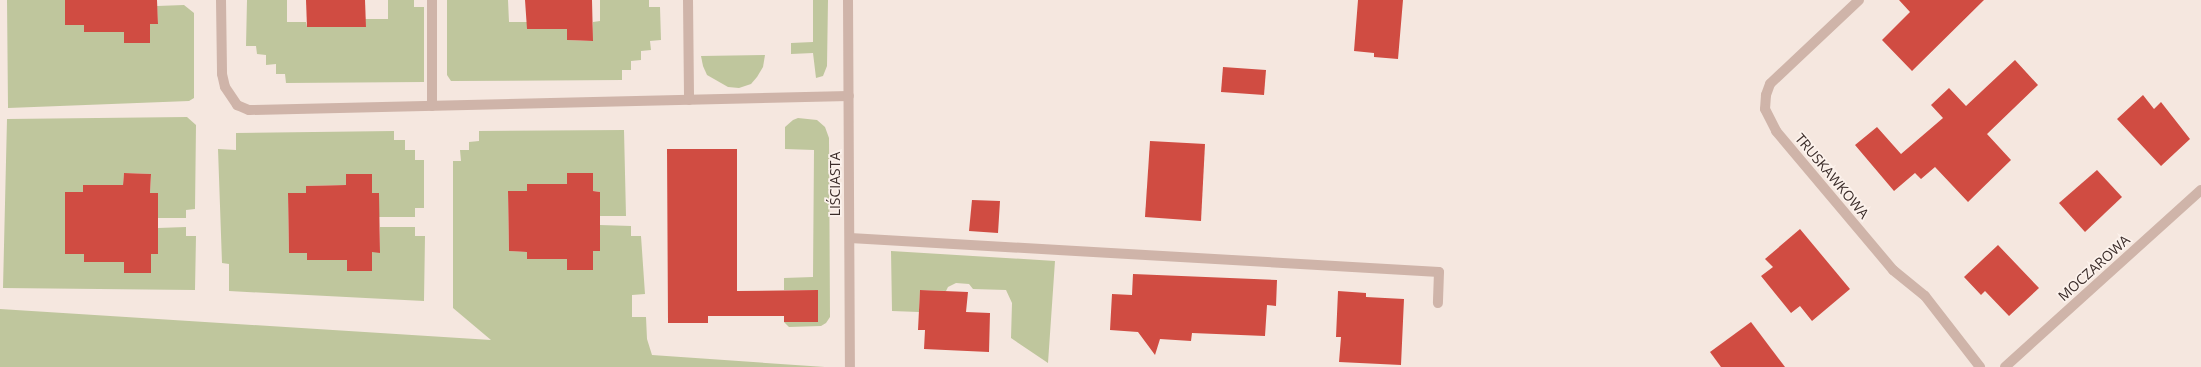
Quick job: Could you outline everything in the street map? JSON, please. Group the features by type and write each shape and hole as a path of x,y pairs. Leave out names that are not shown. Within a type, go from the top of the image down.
{"street":[{"path":"221,0 222,74 225,87 237,105 249,110 689,100 776,96 848,96"},
{"path":"432,0 432,106"},
{"path":"688,0 689,100"},
{"name":"LIŚCIASTA","path":"848,0 850,367"},
{"name":"TRUSKAWKOWA","path":"1859,0 1770,84 1766,95 1765,109 1769,119 1781,137 1893,270 1925,296 1980,367"},
{"name":"MOCZAROWA","path":"2005,367 2201,190"},
{"path":"850,238 1439,272 1438,303"}],"green space":[{"path":"7,0 65,0 84,25 84,32 124,32 124,43 150,43 150,24 158,24 157,6 184,5 194,13 194,98 189,101 8,108"},
{"path":"247,0 287,0 287,22 306,22 307,27 366,27 365,19 388,19 388,0 414,0 414,7 424,7 424,82 286,83 285,74 276,74 276,64 266,65 266,55 257,54 256,46 246,46"},
{"path":"447,0 508,0 509,22 527,22 527,29 567,29 567,40 592,41 593,22 600,21 600,0 649,0 649,7 660,7 661,40 650,41 651,50 641,51 641,60 631,61 631,70 622,70 622,80 451,81 447,75"},
{"path":"813,0 828,0 827,66 823,76 816,78 813,53 791,54 791,43 813,42"},
{"path":"765,55 763,67 757,77 751,84 739,88 728,87 707,75 701,56"},
{"path":"187,117 196,125 195,209 186,210 186,218 158,218 158,193 150,193 151,174 124,173 123,185 84,185 83,192 65,193 65,254 84,254 84,261 124,262 124,273 151,273 151,254 158,254 158,228 186,227 186,236 196,236 195,290 3,288 7,119"},
{"path":"798,118 817,120 825,127 829,138 830,317 826,323 821,326 789,327 784,322 818,322 818,290 784,290 784,278 813,277 814,150 785,149 785,127 793,120"},
{"path":"624,130 626,216 600,216 600,192 593,191 592,173 567,173 567,184 527,184 527,191 508,192 509,251 527,252 567,259 567,270 593,270 593,251 600,251 600,225 631,226 631,236 641,236 645,294 632,295 632,317 646,317 647,339 652,355 825,367 0,367 0,309 491,340 453,308 453,161 461,161 460,150 469,150 469,142 479,141 479,131"},
{"path":"394,131 394,140 405,140 405,150 415,150 415,160 424,160 424,208 415,208 415,217 379,217 379,193 372,193 372,174 346,174 346,185 307,186 306,193 288,193 289,253 307,253 307,260 347,260 347,271 372,271 372,252 380,252 380,227 415,227 415,236 425,236 424,301 229,291 229,264 222,263 218,149 236,150 236,133"},
{"path":"891,251 1055,261 1048,363 1011,338 1012,303 1006,290 973,289 969,284 956,283 948,287 946,291 920,290 919,312 892,311"}],"building":[{"path":"65,0 157,0 158,24 150,24 150,43 124,43 124,32 84,32 84,25 65,25"},
{"path":"306,0 365,0 366,27 307,27"},
{"path":"525,0 592,0 593,41 567,40 567,29 527,29"},
{"path":"1358,0 1403,0 1398,59 1374,57 1374,53 1354,51"},
{"path":"1899,0 1984,0 1912,71 1882,40 1910,12"},
{"path":"2015,60 2038,85 1987,134 2011,160 1968,202 1935,167 1921,179 1915,173 1894,191 1855,145 1877,127 1901,154 1943,118 1931,105 1949,88 1966,106"},
{"path":"1223,67 1266,70 1264,95 1221,92"},
{"path":"2143,95 2154,109 2161,102 2190,139 2161,166 2117,119"},
{"path":"1150,141 1205,144 1201,221 1145,217"},
{"path":"667,149 737,149 737,291 818,290 818,322 784,322 784,316 708,316 708,323 668,323"},
{"path":"2097,170 2122,197 2085,232 2059,203"},
{"path":"124,173 151,174 150,193 158,193 158,254 151,254 151,273 124,273 124,262 84,262 84,254 65,254 65,192 83,192 83,185 123,185"},
{"path":"567,173 593,173 593,191 600,192 600,251 593,251 593,270 567,270 567,259 527,259 527,252 509,251 508,191 527,191 527,184 567,184"},
{"path":"346,174 372,174 372,193 379,193 380,253 372,252 372,271 347,271 347,260 307,260 307,253 289,253 288,193 306,193 306,186 346,185"},
{"path":"972,200 1000,201 998,233 969,231"},
{"path":"1800,229 1850,289 1812,321 1800,306 1791,313 1761,276 1773,267 1765,259"},
{"path":"1998,245 2039,288 2009,316 1985,291 1981,295 1964,277"},
{"path":"1133,274 1277,280 1276,306 1267,305 1265,336 1192,333 1191,341 1160,339 1155,355 1138,332 1110,330 1112,294 1132,295"},
{"path":"920,290 968,292 966,312 990,313 989,352 924,349 925,330 918,330"},
{"path":"1338,291 1366,293 1366,297 1404,299 1401,365 1339,362 1341,337 1336,337"},
{"path":"1751,322 1785,367 1721,367 1710,352"}]}
